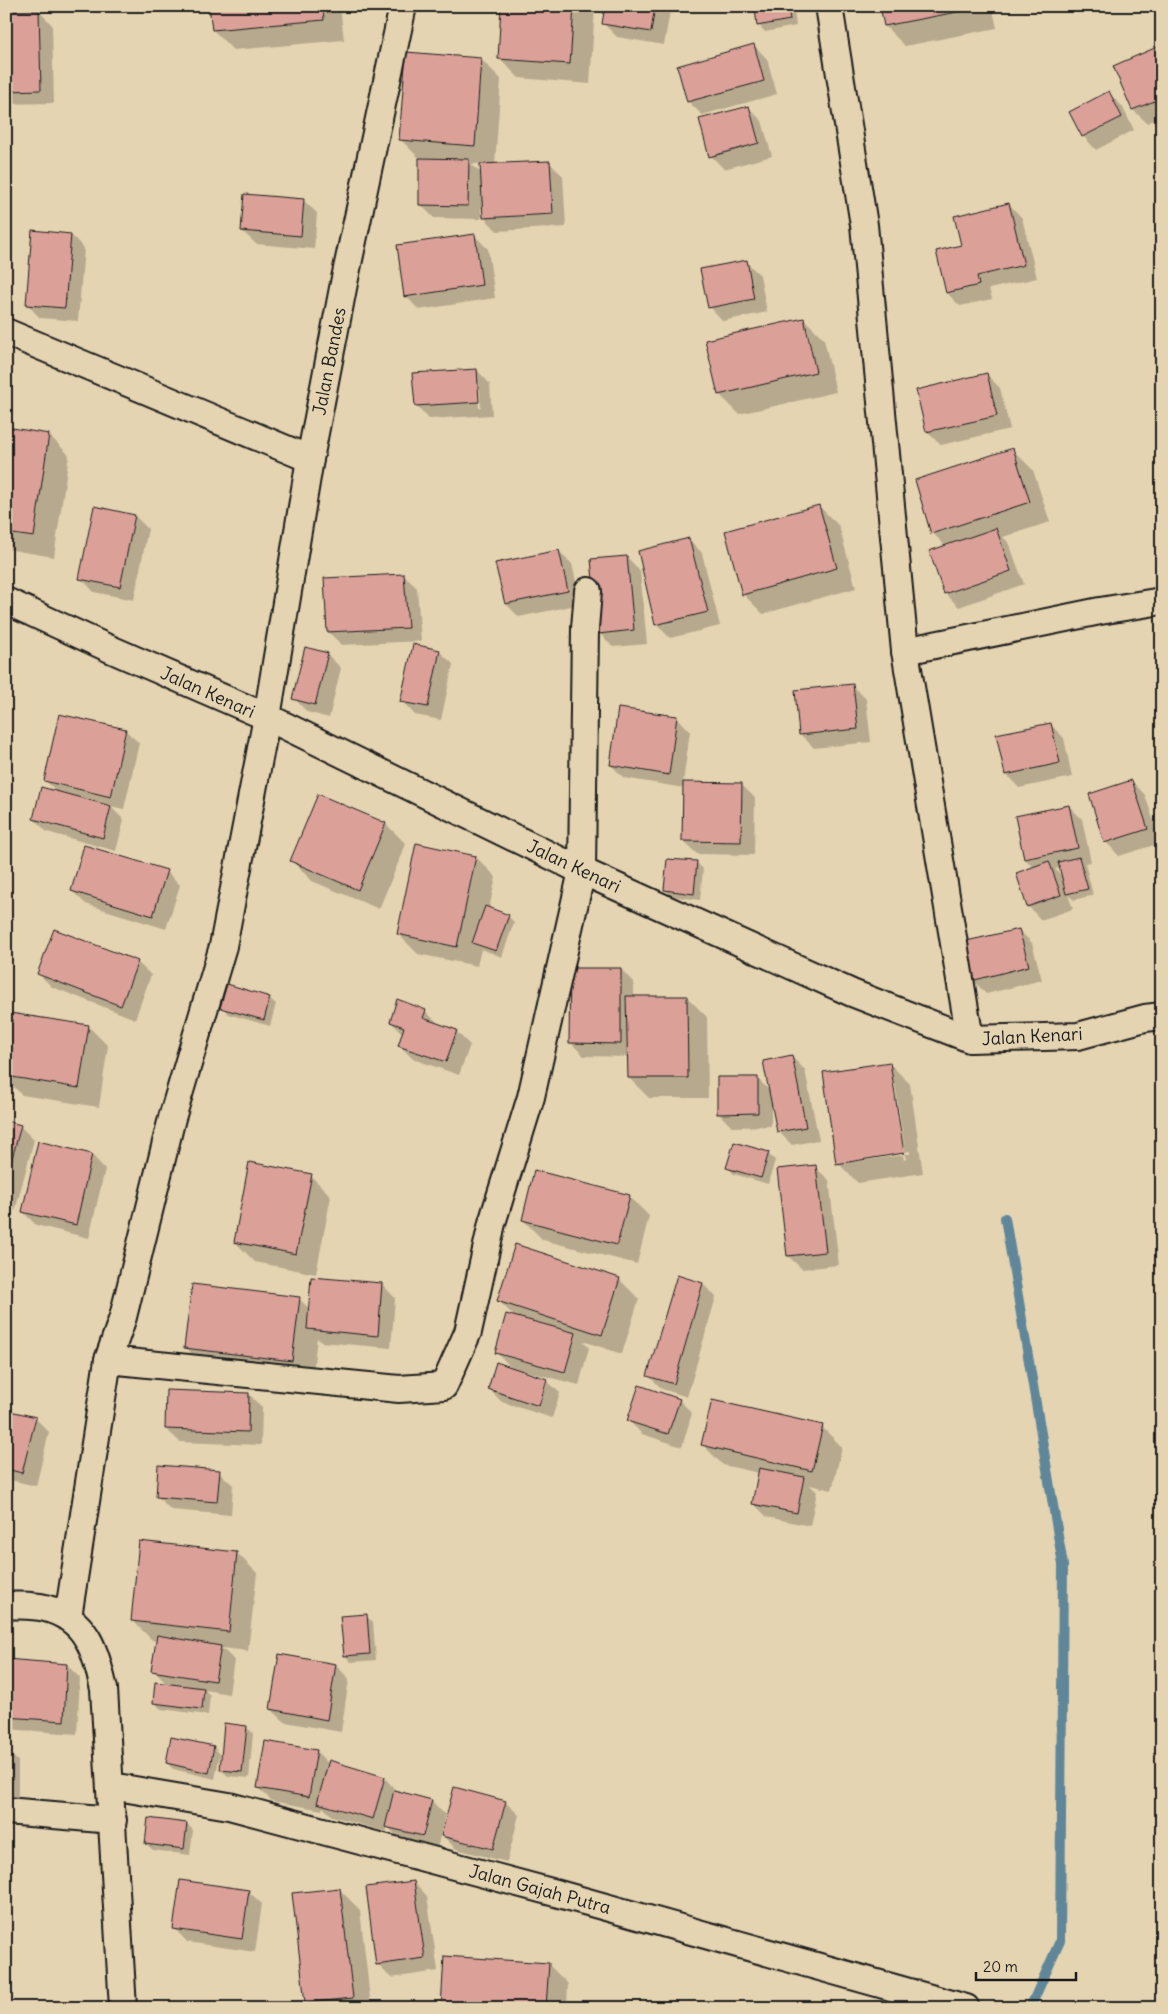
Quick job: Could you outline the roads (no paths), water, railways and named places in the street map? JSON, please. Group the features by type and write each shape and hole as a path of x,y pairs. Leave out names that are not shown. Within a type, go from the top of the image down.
{"street":[{"name":"Jalan Bandes","path":"68,1617 108,1360 123,1316 172,1118 223,946 267,717 310,459 344,283 403,6"},
{"path":"829,6 864,225 905,651 970,1039"},
{"path":"6,332 310,459"},
{"path":"108,1360 398,1389 444,1386 468,1332 492,1223 531,1097 582,871 585,628 588,591"},
{"name":"Jalan Kenari","path":"6,601 108,648 267,717 582,871 852,993 970,1039 1078,1036 1145,1018 1162,1016"},
{"path":"905,651 1100,611 1162,601"},
{"path":"6,1605 44,1608 68,1617 76,1622 96,1654 104,1689 123,2008"},
{"name":"Jalan Gajah Putra","path":"110,1786 229,1806 559,1894 966,2008"},
{"path":"6,1811 113,1820"}],"waterway":[{"path":"1005,1218 1063,1565 1060,1941 1030,2008"}]}
